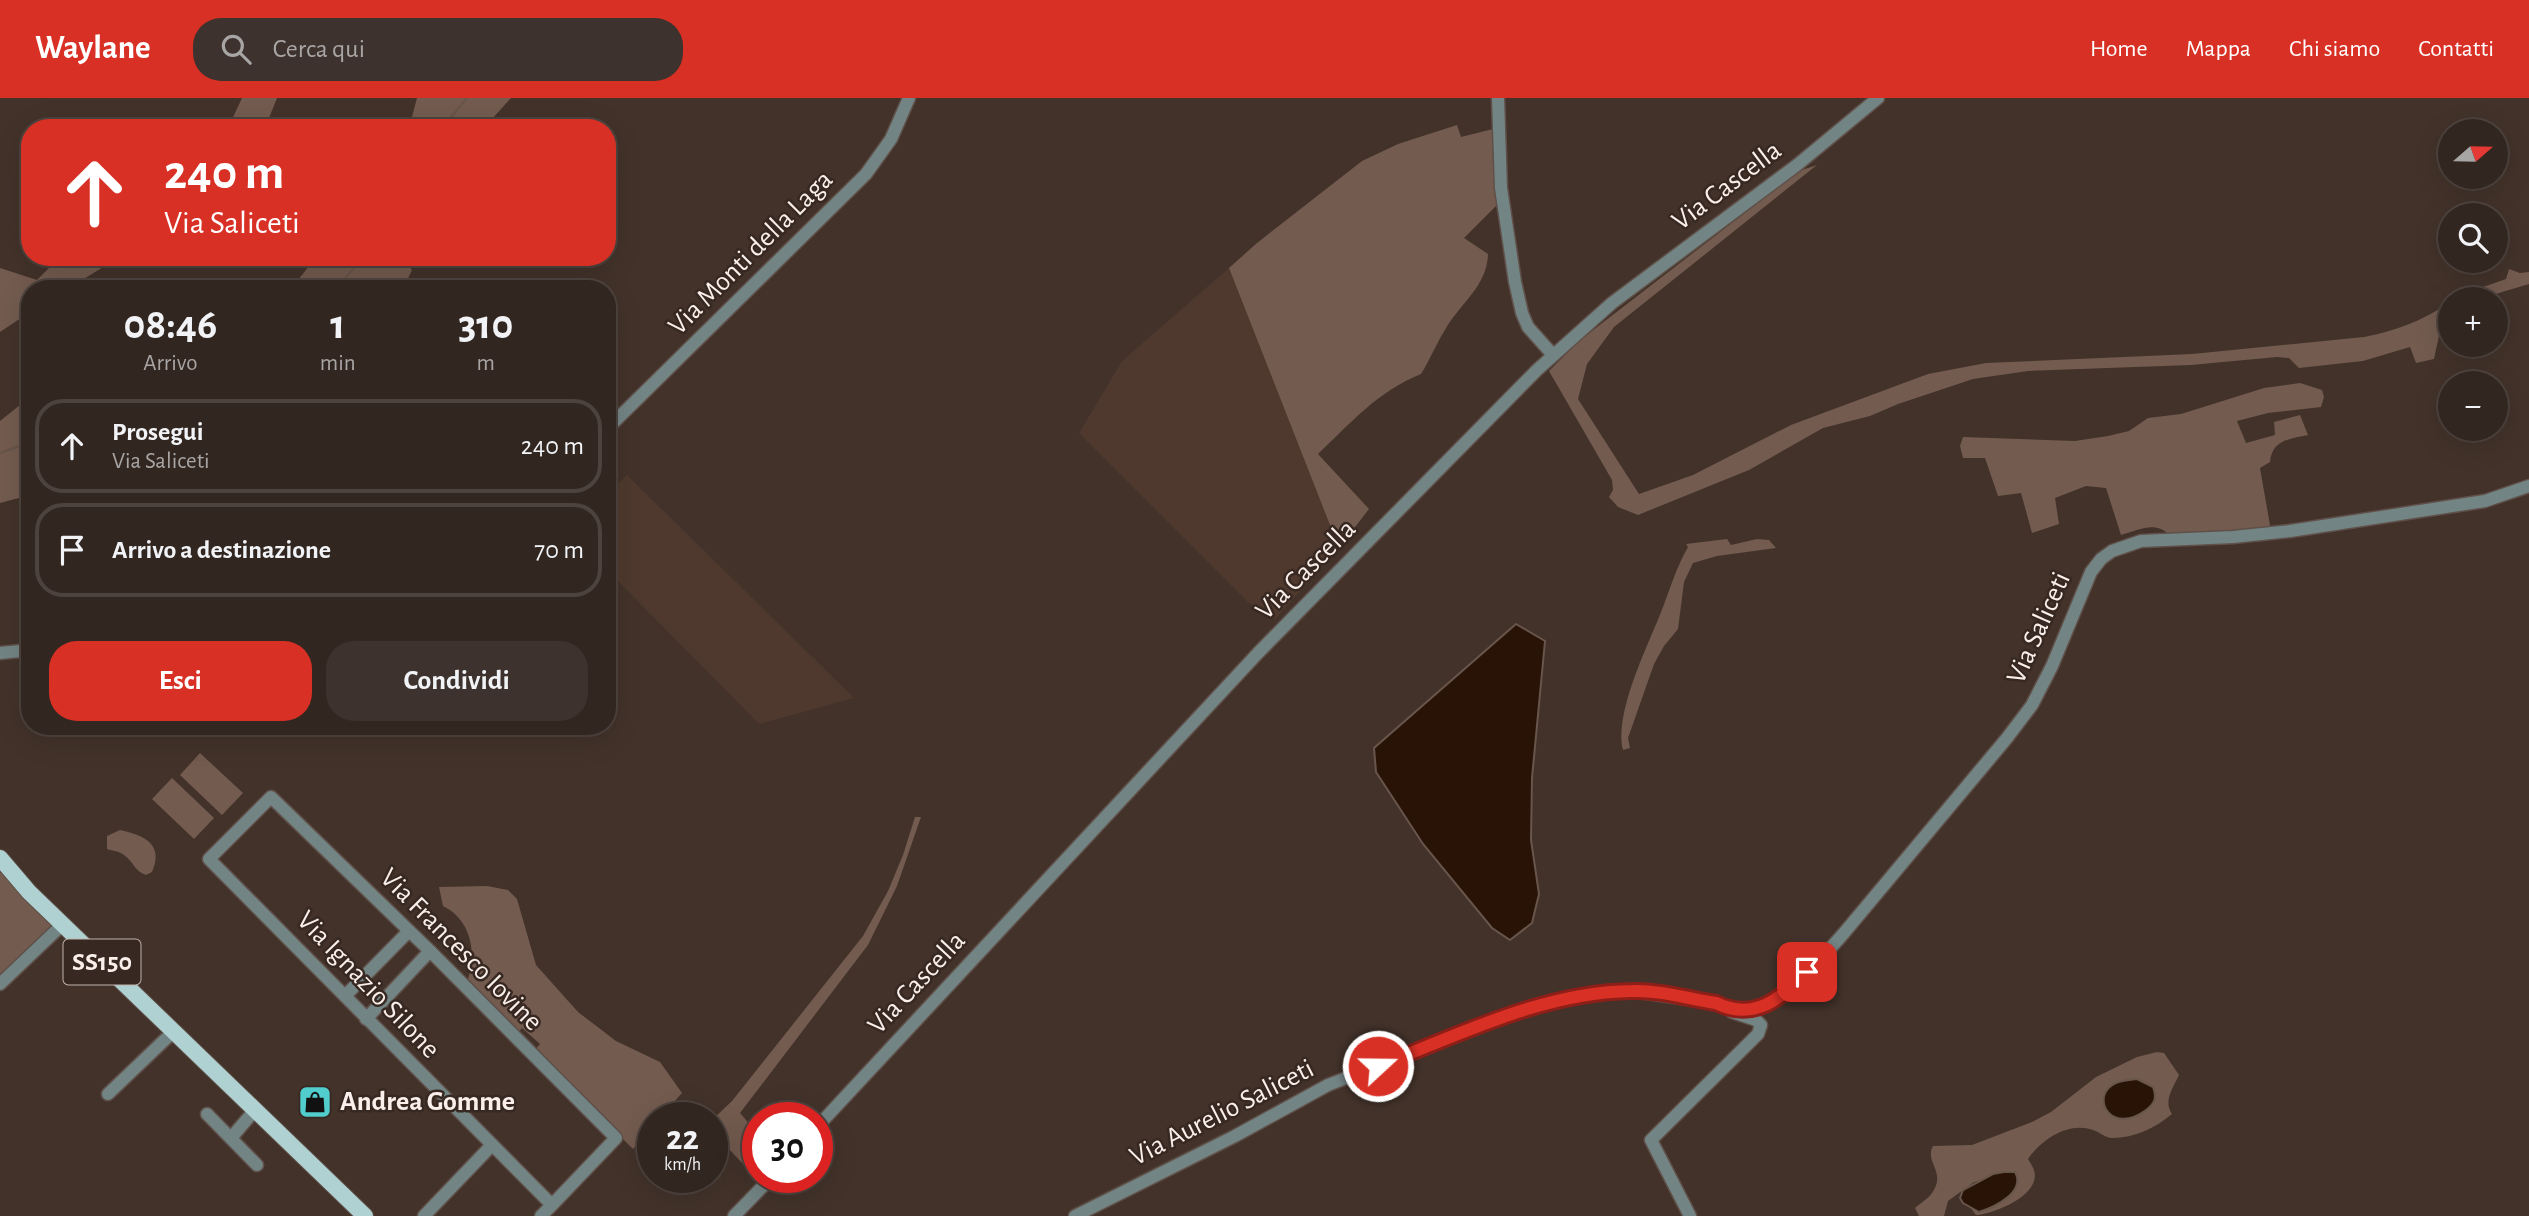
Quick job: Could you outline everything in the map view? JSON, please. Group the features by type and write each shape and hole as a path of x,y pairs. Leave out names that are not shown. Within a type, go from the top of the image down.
{"main road":[{"name":"SS150","path":"0,858 24,887 365,1216"}],"street":[{"name":"Via Monti della Laga","path":"616,420 866,174 891,139 909,98"},
{"path":"1498,98 1501,188 1515,282 1528,327 1553,355"},
{"name":"Via Cascella","path":"833,1110 1258,653 1553,355 1612,303 1797,165 1878,98"},
{"name":"Via Saliceti","path":"1716,1003 1726,1008 1760,1009 1771,1004 1803,976 1844,933 2032,705 2052,666 2091,572 2101,559 2112,551 2141,541 2233,537 2290,531 2485,501 2529,486"},
{"path":"0,653 21,651"},
{"name":"Via Ignazio Silone","path":"271,797 209,859 552,1205"},
{"name":"Via Francesco Iovine","path":"271,797 430,951 616,1138 552,1205"},
{"path":"0,984 63,924"},
{"path":"345,996 409,931"},
{"path":"366,1019 430,951"},
{"name":"Via Aurelio Saliceti","path":"1075,1216 1094,1212 1328,1085 1519,1010 1597,993 1633,990 1716,1003"},
{"path":"1690,1216 1651,1140 1758,1034 1761,1025 1756,1020 1731,1012 1716,1003"},
{"path":"108,1094 174,1031"},
{"path":"231,1138 255,1110"},
{"path":"207,1114 257,1165"},
{"path":"424,1216 492,1145"},
{"path":"734,1216 756,1193"},
{"path":"541,1216 552,1205"}],"shaded area":[{"path":"242,98 277,98 269,119 232,119"},
{"path":"417,98 511,98 492,119 411,119"},
{"path":"1457,125 1461,137 1497,128 1501,201 1464,238 1488,254 1486,266 1478,285 1451,320 1421,374 1391,389 1378,399 1318,454 1369,509 1339,548 1229,268 1362,161 1398,144"},
{"path":"1817,165 1614,327 1587,364 1578,399 1639,494 1693,475 1791,425 1928,374 1986,363 2192,354 2364,337 2409,324 2438,309 2438,340 2434,359 2416,363 2410,347 2363,361 2299,368 2289,358 2277,357 2191,365 2028,371 1973,379 1870,416 1823,428 1749,470 1638,515 1618,507 1609,497 1613,490 1612,480 1549,371 1579,341 1799,171"},
{"path":"51,266 105,266 82,280 37,280"},
{"path":"309,266 408,266 412,270 407,280 298,280"},
{"path":"0,268 37,280 21,280 21,318 0,332"},
{"path":"1229,268 1339,548 1275,619 1248,602 1079,433 1122,361"},
{"path":"2509,269 2520,273 2529,272 2529,284 2508,290 2508,287 2483,287 2506,279"},
{"path":"2300,383 2322,390 2324,397 2321,407 2268,413 2237,421 2246,443 2275,435 2274,422 2300,415 2308,435 2278,445 2270,462 2260,468 2271,531 2170,536 2153,527 2121,535 2106,488 2086,486 2055,498 2059,524 2032,533 2021,493 1998,496 1985,458 1963,458 1960,446 1963,437 2075,441 2108,436 2129,431 2148,418 2181,414 2264,388"},
{"path":"21,404 21,497 0,503 0,421"},
{"path":"627,475 854,698 759,724 616,579 616,486"},
{"path":"1727,539 1731,545 1757,539 1769,540 1776,548 1717,556 1693,563 1684,582 1678,629 1654,664 1628,738 1630,748 1623,750 1623,716 1628,697 1674,576 1688,547 1686,544"},
{"path":"1516,624 1545,641 1532,778 1531,840 1539,894 1532,923 1510,940 1492,928 1423,844 1376,772 1374,748"},
{"path":"200,753 243,793 222,815 180,775"},
{"path":"172,778 214,818 194,839 152,799"},
{"path":"915,817 921,817 897,886 868,945 748,1102 742,1102 742,1163 728,1148 728,1105 863,936 888,891"},
{"path":"120,830 143,838 153,847 156,854 152,872 146,875 142,873 124,855 107,849 107,836"},
{"path":"2,871 56,923 0,977 0,873"},
{"path":"487,886 508,890 517,899 536,965 578,1012 616,1041 660,1062 682,1093 674,1102 637,1102 637,1144 633,1149 534,1051 540,1044 522,1028 517,1034 466,984 472,962 470,940 461,920 443,906 439,887"},
{"path":"2164,1053 2179,1075 2168,1104 2172,1114 2152,1128 2120,1138 2109,1138 2084,1128 2065,1130 2040,1145 2028,1159 2034,1172 2034,1181 2025,1194 2010,1204 1976,1215 1970,1207 1979,1212 2018,1181 2015,1172 1974,1182 1948,1201 1944,1216 1919,1216 1915,1208 1936,1186 1937,1173 1931,1157 1933,1146 1972,1145 2032,1122 2051,1112 2096,1077 2137,1057"},
{"path":"2137,1079 2153,1087 2155,1097 2151,1105 2134,1117 2124,1119 2109,1113 2104,1099 2106,1092 2117,1083"},
{"path":"2015,1172 2017,1179 2013,1192 2007,1198 1979,1212 1963,1203 1960,1198 1963,1190 1993,1174"}],"waterway":[{"path":"450,119 467,98"},
{"path":"344,280 355,266"},
{"path":"0,453 21,445"}],"place":[{"name":"Andrea Gomme","path":"315,1102"}],"route":[{"path":"1378,1066 1519,1010 1597,993 1633,990 1716,1003 1726,1008 1760,1009 1771,1004 1807,972"}]}
